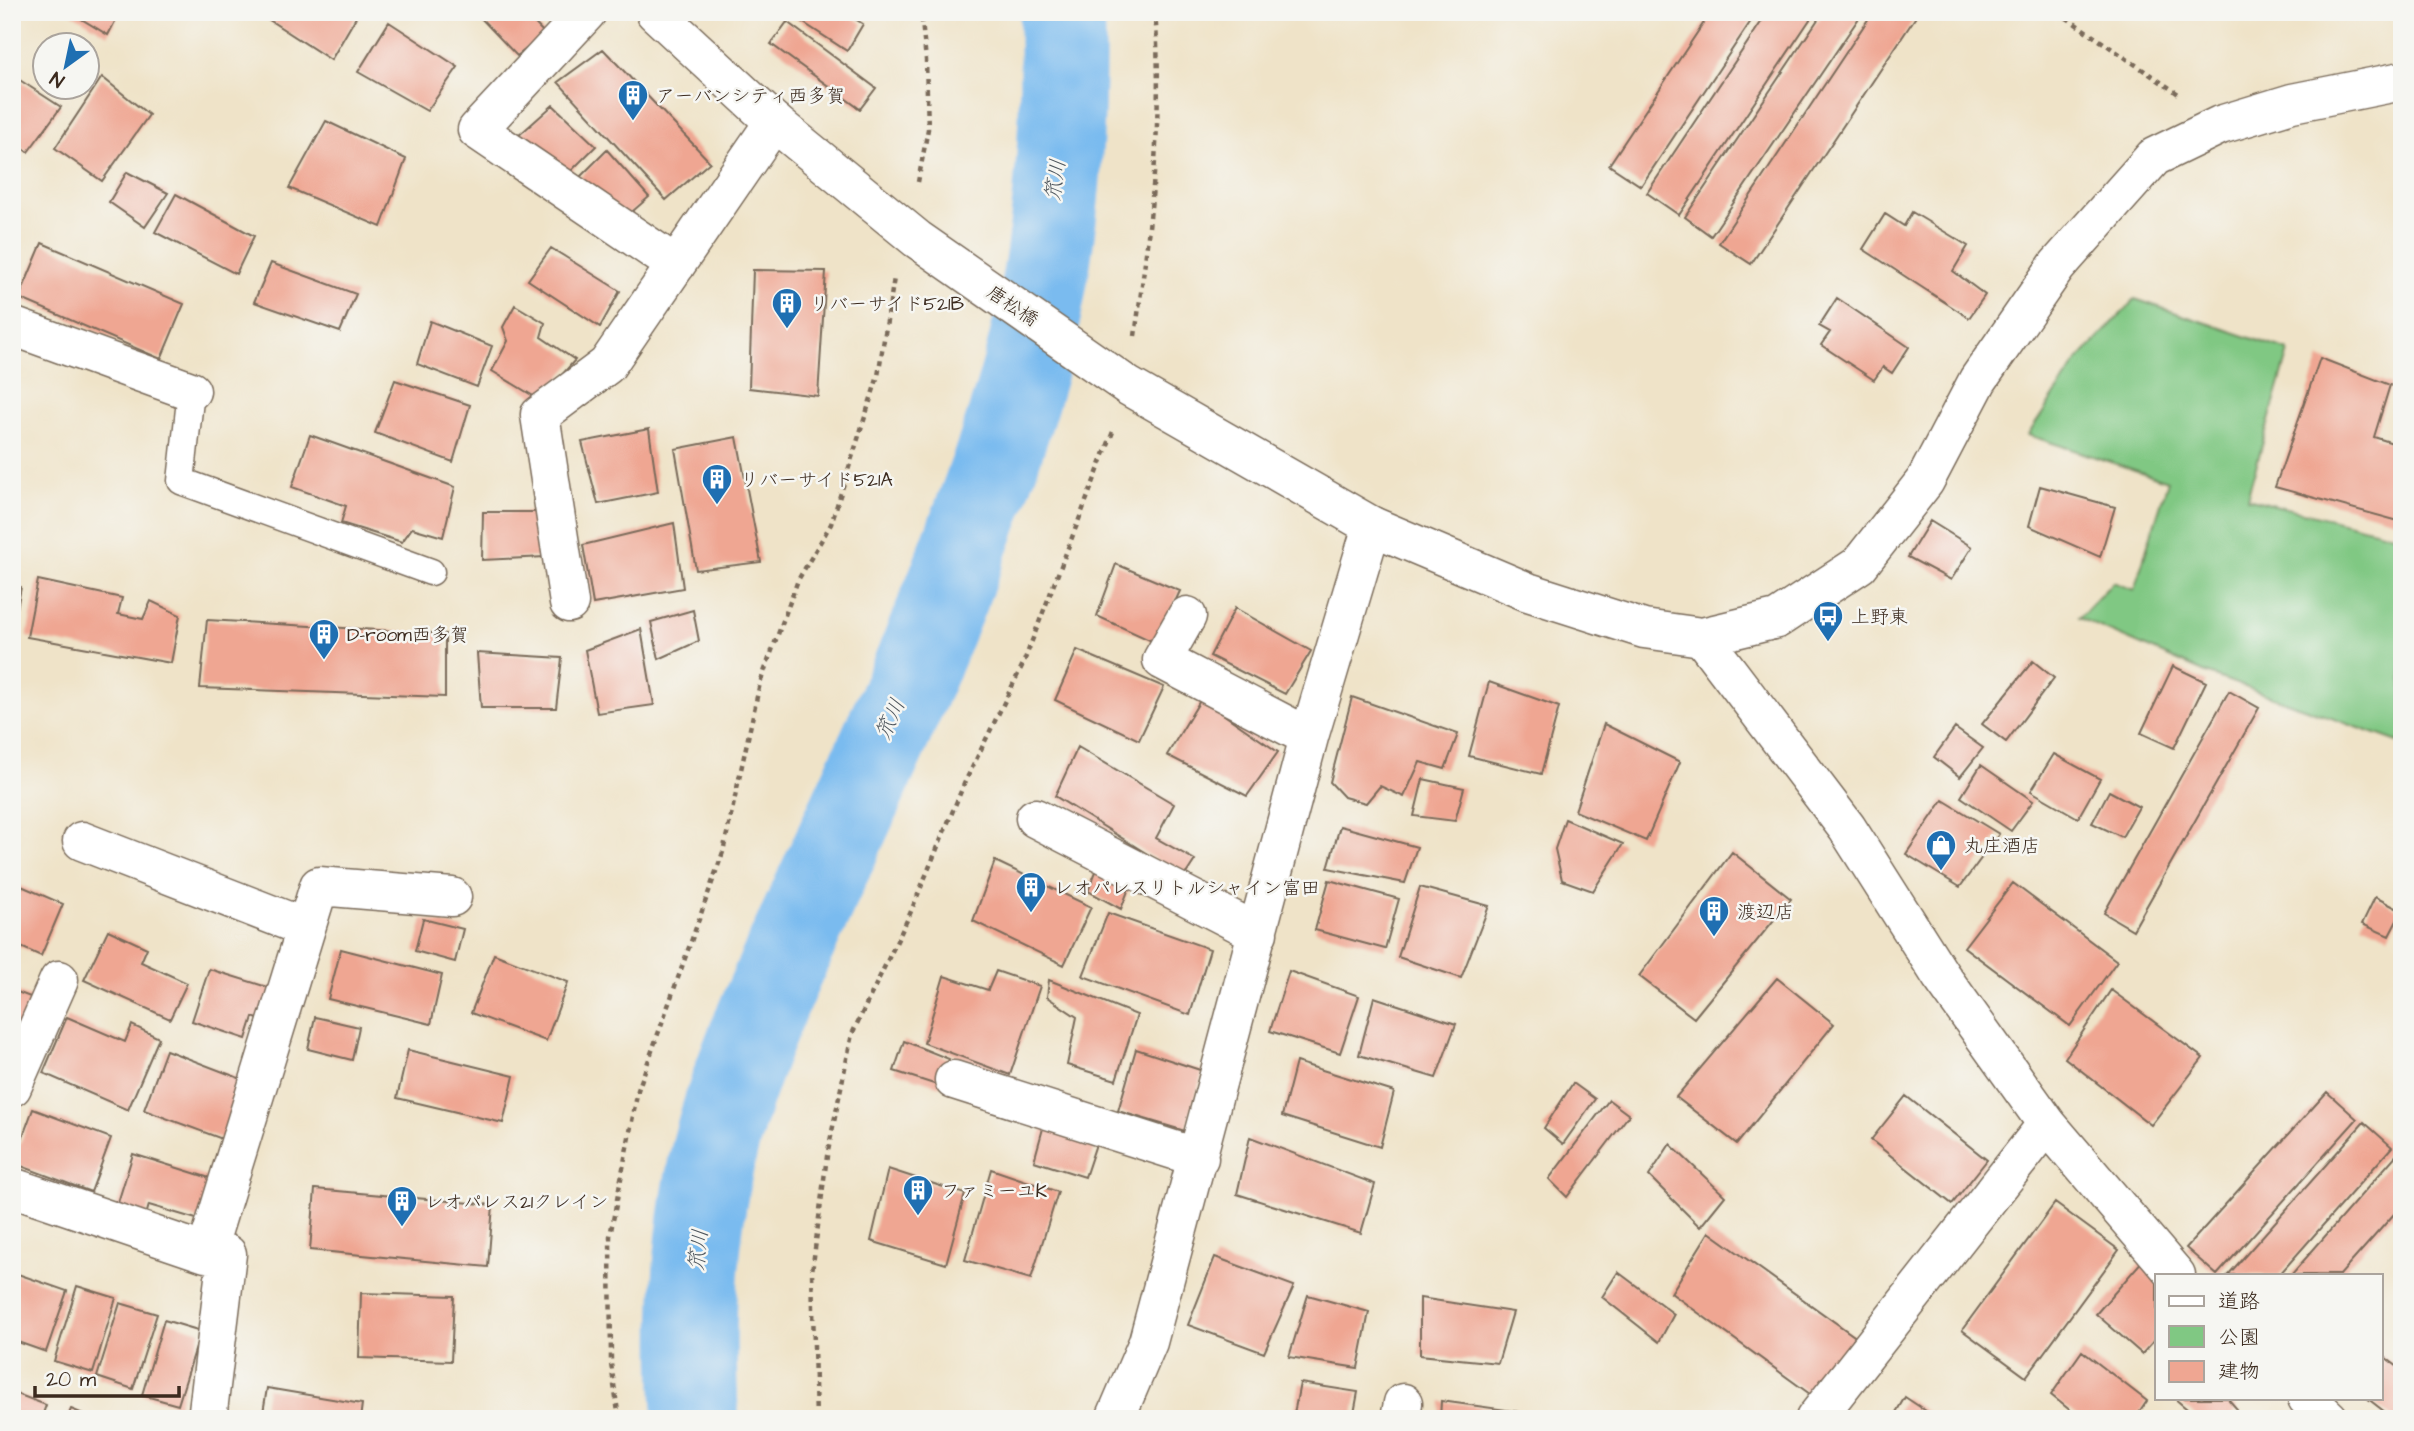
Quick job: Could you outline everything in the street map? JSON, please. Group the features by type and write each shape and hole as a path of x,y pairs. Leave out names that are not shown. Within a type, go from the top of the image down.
{"street":[{"path":"587,12 477,130 676,265"},
{"name":"唐松橋","path":"655,12 774,122 909,232 1119,378 1372,526 1528,592 1644,629 1702,637"},
{"path":"2175,1274 2047,1124 1941,976 1847,828 1702,637 1777,619 1859,565 1925,481 1978,380 2057,266 2154,158 2220,125 2292,103 2402,81"},
{"path":"569,604 540,415 607,365 774,122"},
{"path":"12,326 191,391"},
{"path":"1116,1418 1148,1342 1309,737 1372,526"},
{"path":"1187,616 1162,660 1309,737"},
{"path":"1035,817 1258,933"},
{"path":"82,841 306,928"},
{"path":"206,1253 319,886 452,897"},
{"path":"12,1087 59,980"},
{"path":"954,1080 1199,1158"},
{"path":"1815,1419 2047,1124"},
{"path":"12,1187 206,1253 227,1254 207,1419"},
{"path":"2308,1400 2329,1419"}],"lane":[{"path":"191,391 181,481 431,572"}],"path":[{"path":"620,1419 611,1364 610,1236 638,1090 723,852 760,683 798,580 831,524 878,376 928,129 926,60 921,12"},
{"path":"816,1419 812,1272 827,1156 852,1034 909,916 964,784 1023,664 1119,378 1147,250 1156,138 1154,12"},
{"path":"2058,12 2205,111 2220,125"}],"green space":[{"path":"2135,299 2289,351 2247,498 2402,537 2402,736 2398,742 2206,673 2079,618 2113,582 2134,590 2168,481 2028,435 2078,360"}],"building":[{"path":"70,12 120,12 108,35"},
{"path":"257,12 359,12 331,60"},
{"path":"475,12 524,12 545,34 517,56"},
{"path":"787,12 844,12 863,24 847,51"},
{"path":"1711,12 1757,12 1641,186 1609,165"},
{"path":"1768,12 1815,12 1679,215 1647,193"},
{"path":"1823,12 1863,12 1711,236 1685,217"},
{"path":"1873,12 1919,12 1751,264 1719,243"},
{"path":"389,22 458,67 427,111 358,72"},
{"path":"787,22 876,88 860,109 771,44"},
{"name":"アーバンシティ西多賀","path":"603,49 710,162 666,200 558,82"},
{"path":"12,75 32,88 32,102 53,102 61,107 28,152 12,142"},
{"path":"102,77 149,115 102,181 55,148 85,102 102,102"},
{"path":"553,105 596,146 566,176 517,137"},
{"path":"326,121 406,159 381,227 289,188"},
{"path":"607,150 649,197 625,218 579,178"},
{"path":"127,172 168,193 145,227 109,202"},
{"path":"176,194 254,236 236,274 155,232"},
{"path":"1912,212 1968,246 1953,271 1985,295 1969,318 1863,249 1885,214 1904,226"},
{"path":"42,243 184,304 161,359 19,298"},
{"path":"551,248 620,291 600,327 528,280"},
{"path":"271,263 356,294 340,332 254,302"},
{"name":"リバーサイド521B","path":"753,270 826,271 818,396 749,388"},
{"path":"1837,298 1909,347 1892,373 1883,367 1874,380 1821,345 1830,332 1819,326"},
{"path":"515,305 545,323 541,337 575,360 540,400 492,371 508,341 503,327"},
{"path":"430,321 492,346 477,387 417,364"},
{"path":"2320,358 2390,385 2374,437 2399,445 2402,438 2402,522 2275,487"},
{"path":"395,380 470,405 453,462 375,433"},
{"path":"649,429 658,492 598,504 582,442"},
{"path":"310,435 455,487 443,537 412,528 402,542 341,523 346,506 292,487"},
{"name":"リバーサイド521A","path":"737,437 761,562 696,570 675,449"},
{"path":"2040,486 2115,507 2100,557 2029,526"},
{"path":"483,512 543,512 545,557 482,560"},
{"path":"1930,521 1972,547 1951,580 1908,557"},
{"path":"674,523 683,588 593,604 583,545"},
{"path":"1116,564 1180,591 1156,643 1097,616"},
{"path":"38,580 122,598 118,614 143,619 151,601 180,615 171,663 27,637"},
{"path":"12,585 21,587 14,625 12,625"},
{"path":"1235,608 1311,651 1285,694 1210,656"},
{"path":"693,610 699,641 659,659 651,622"},
{"name":"D-room西多賀","path":"207,620 445,634 445,697 200,688"},
{"path":"641,629 654,705 597,713 585,650"},
{"path":"1077,650 1164,687 1139,740 1055,700"},
{"path":"477,653 562,658 556,708 481,708"},
{"path":"2033,661 2054,678 2006,742 1982,724"},
{"path":"2173,666 2206,682 2174,748 2141,733"},
{"path":"1489,682 1559,707 1541,774 1469,756"},
{"path":"2229,691 2259,708 2133,930 2104,913"},
{"path":"1352,697 1458,734 1445,769 1420,762 1404,797 1380,786 1366,803 1344,797 1330,782"},
{"path":"1201,699 1278,752 1247,796 1167,755"},
{"path":"1604,724 1680,762 1646,841 1575,811"},
{"path":"1955,728 1983,748 1960,777 1934,757"},
{"path":"1078,747 1174,804 1156,838 1195,860 1184,877 1055,796"},
{"path":"2054,754 2100,779 2078,818 2031,791"},
{"path":"1981,765 2033,801 2011,831 1961,797"},
{"path":"1423,779 1464,788 1455,821 1414,816"},
{"path":"2109,791 2139,807 2122,837 2092,823"},
{"path":"1943,800 1999,834 1960,887 1906,854"},
{"path":"1565,819 1623,844 1593,891 1562,880 1555,849"},
{"path":"1340,826 1417,847 1405,883 1328,868"},
{"name":"渡辺店","path":"1732,852 1791,899 1694,1018 1639,976"},
{"name":"レオパレスリトルシャイン富田","path":"995,861 1091,907 1064,965 973,921"},
{"path":"1097,869 1131,883 1121,909 1088,891"},
{"path":"1329,880 1399,899 1385,949 1315,930"},
{"path":"12,882 63,904 41,956 12,943"},
{"path":"2013,883 2117,961 2070,1026 1964,947"},
{"path":"1420,887 1489,906 1461,978 1398,957"},
{"path":"2375,897 2402,911 2389,936 2362,924"},
{"path":"1108,913 1210,949 1190,1015 1083,976"},
{"path":"423,919 463,929 455,962 415,951"},
{"path":"108,930 147,948 141,962 187,983 170,1019 84,980"},
{"path":"341,949 442,975 431,1024 328,999"},
{"path":"494,954 568,982 546,1041 471,1013"},
{"path":"209,969 280,991 270,1024 253,1017 246,1039 192,1021"},
{"path":"996,971 1040,986 1010,1075 924,1043 944,976 988,990"},
{"path":"1289,971 1359,996 1340,1053 1270,1031"},
{"path":"1777,978 1834,1024 1737,1144 1676,1097"},
{"path":"1049,980 1137,1015 1116,1080 1067,1065 1077,1017 1047,997"},
{"path":"12,990 33,998 12,1047"},
{"path":"2111,990 2203,1058 2151,1125 2065,1058"},
{"path":"1374,997 1456,1024 1436,1078 1359,1055"},
{"path":"67,1017 125,1042 132,1025 159,1038 128,1110 43,1073"},
{"path":"315,1017 359,1027 352,1060 308,1049"},
{"path":"904,1041 949,1059 940,1086 894,1071"},
{"path":"1136,1049 1203,1071 1185,1131 1118,1111"},
{"path":"166,1050 247,1081 225,1140 144,1110"},
{"path":"408,1050 514,1076 503,1123 397,1098"},
{"path":"1296,1062 1394,1092 1380,1147 1282,1116"},
{"path":"1573,1083 1595,1099 1563,1144 1544,1128"},
{"path":"2327,1092 2357,1119 2218,1274 2186,1248"},
{"path":"1906,1096 1987,1160 1952,1204 1871,1140"},
{"path":"1609,1100 1629,1115 1567,1197 1549,1179"},
{"path":"33,1109 111,1138 91,1192 13,1163"},
{"path":"1045,1121 1097,1141 1085,1177 1034,1161"},
{"path":"2364,1122 2392,1147 2280,1274 2229,1274"},
{"path":"1250,1137 1375,1184 1361,1233 1237,1194"},
{"path":"1670,1144 1725,1196 1700,1227 1649,1176"},
{"path":"2398,1153 2402,1156 2402,1205 2341,1274 2292,1274"},
{"path":"133,1154 216,1180 203,1221 149,1205 145,1219 116,1209"},
{"name":"ファミーユK","path":"888,1169 965,1194 946,1264 871,1241"},
{"path":"991,1169 1058,1192 1031,1279 965,1260"},
{"name":"レオパレス21クレイン","path":"315,1189 493,1205 488,1267 310,1250"},
{"path":"2055,1203 2119,1250 2026,1377 1962,1330"},
{"path":"1709,1232 1861,1341 1814,1397 1671,1293"},
{"path":"1215,1257 1294,1286 1264,1353 1188,1325"},
{"path":"2143,1260 2157,1274 2155,1339 2142,1354 2096,1314"},
{"path":"12,1272 67,1291 46,1352 12,1340"},
{"path":"1618,1272 1674,1314 1659,1342 1602,1297"},
{"path":"77,1286 116,1298 93,1373 54,1361"},
{"path":"361,1293 454,1296 451,1361 359,1358"},
{"path":"1308,1295 1369,1312 1358,1368 1289,1357"},
{"path":"1420,1298 1513,1312 1498,1363 1420,1355"},
{"path":"120,1303 157,1314 133,1389 97,1377"},
{"path":"164,1320 201,1331 178,1405 142,1395"},
{"path":"2082,1351 2147,1401 2135,1419 2081,1419 2051,1395"},
{"path":"2382,1355 2402,1370 2402,1419 2394,1419 2370,1400 2382,1400"},
{"path":"1300,1383 1358,1392 1353,1419 1293,1419"},
{"path":"267,1388 362,1404 360,1419 262,1419"},
{"path":"12,1392 46,1405 41,1419 12,1419"},
{"path":"1905,1397 1938,1419 1892,1419"},
{"path":"2176,1400 2229,1400 2237,1409 2229,1419 2199,1419"},
{"path":"1441,1401 1521,1412 1520,1419 1440,1419"},
{"path":"71,1409 95,1419 67,1419"}],"waterway":[{"name":"笊川","path":"696,1419 694,1302 697,1264 707,1186 725,1111 744,1055 767,1001 938,614 994,466 1028,357 1046,272 1057,186 1062,99 1062,12"}],"place":[{"name":"アーバンシティ西多賀","path":"633,122"},
{"name":"リバーサイド521B","path":"787,330"},
{"name":"リバーサイド521A","path":"717,506"},
{"name":"上野東","path":"1828,643"},
{"name":"D-room西多賀","path":"324,661"},
{"name":"丸庄酒店","path":"1941,872"},
{"name":"レオパレスリトルシャイン富田","path":"1031,914"},
{"name":"渡辺店","path":"1714,938"},
{"name":"ファミーユK","path":"918,1217"},
{"name":"レオパレス21クレイン","path":"402,1228"}]}
